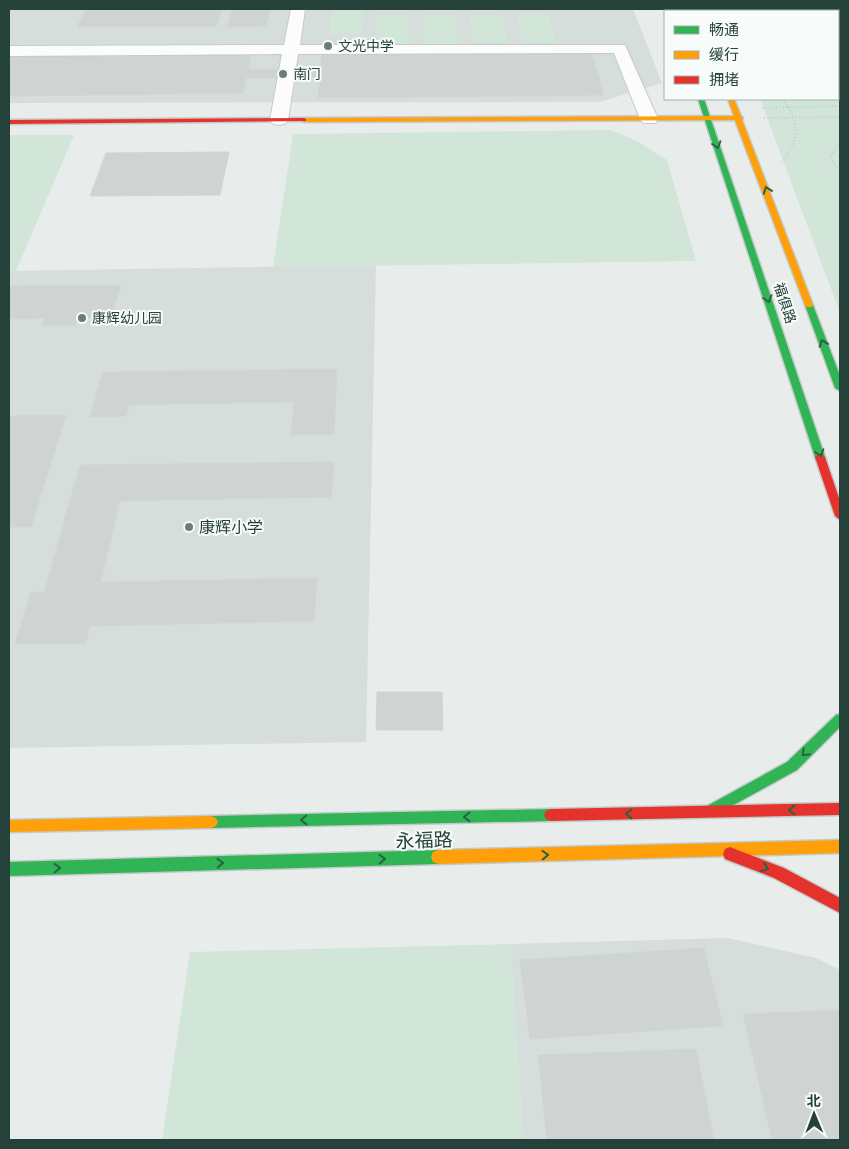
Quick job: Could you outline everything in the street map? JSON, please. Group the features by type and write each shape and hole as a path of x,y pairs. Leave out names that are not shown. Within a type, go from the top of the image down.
{"street":[{"path":"279,120 298,9"},
{"path":"9,51 620,48 650,119"},
{"name":"福俱路","path":"701,100 709,118 840,516"},
{"name":"福俱路","path":"731,100 740,118 840,388"},
{"path":"9,122 740,118"},
{"path":"709,812 792,766 840,719"},
{"name":"永福路","path":"9,826 840,809"},
{"name":"永福路","path":"9,869 840,846"},
{"path":"720,850 779,873 840,906"}],"path":[{"path":"782,162 798,135 794,118 783,100"},
{"path":"759,108 840,106"},
{"path":"764,118 840,117"},
{"path":"840,144 830,156 831,160 840,170"}],"shaded area":[{"name":"文光中学","path":"9,9 633,9 662,83 600,102 9,103"},
{"name":"康辉小学","path":"376,265 366,742 9,748 9,271"},
{"path":"728,938 816,958 840,970 840,1140 523,1140 510,944"}],"green space":[{"path":"332,9 364,9 362,34 329,34"},
{"path":"840,9 840,313 760,100 839,100 839,10 726,10"},
{"path":"517,14 549,14 555,43 522,43"},
{"path":"376,15 408,15 409,44 375,44"},
{"path":"423,15 455,15 458,44 424,44"},
{"path":"470,15 502,15 507,43 473,43"},
{"path":"611,130 637,141 667,160 696,261 273,267 293,134"},
{"path":"9,135 74,135 16,271 9,271"},
{"path":"510,944 523,1140 162,1140 190,952"}],"building":[{"path":"86,9 222,9 216,27 77,27"},
{"path":"232,10 270,10 266,26 227,27"},
{"path":"591,51 604,95 318,98 322,54"},
{"path":"251,54 243,93 9,96 9,57"},
{"name":"南门","path":"248,69 320,69 319,78 246,78"},
{"path":"229,152 220,195 90,196 106,153"},
{"path":"121,285 111,317 78,318 75,325 42,326 45,318 9,319 9,286"},
{"path":"337,369 334,434 291,435 294,402 129,405 126,416 90,417 103,372"},
{"path":"66,415 31,527 9,527 9,416"},
{"path":"334,462 331,497 120,501 101,582 317,578 314,621 90,626 86,643 15,644 31,592 44,592 80,465"},
{"path":"377,692 442,692 443,730 376,730"},
{"path":"704,948 723,1026 530,1039 520,960"},
{"path":"840,1010 840,1140 772,1140 743,1014"},
{"path":"696,1049 714,1140 547,1140 538,1055"}],"traffic: fast":[{"path":"701,100 820,457"},
{"path":"809,305 840,388"},
{"path":"712,810 792,766 840,719"},
{"path":"211,822 551,815"},
{"path":"9,869 438,857"}],"traffic: slow":[{"path":"731,100 809,305"},
{"path":"304,120 740,118"},
{"path":"9,826 211,822"},
{"path":"438,857 840,846"}],"traffic: jam":[{"path":"9,122 304,120"},
{"path":"820,457 840,516"},
{"path":"551,815 840,809"},
{"path":"730,854 779,873 840,906"}],"place":[{"name":"文光中学","path":"328,46"},
{"name":"南门","path":"283,74"},
{"name":"康辉幼儿园","path":"82,318"},
{"name":"康辉小学","path":"189,527"}]}
